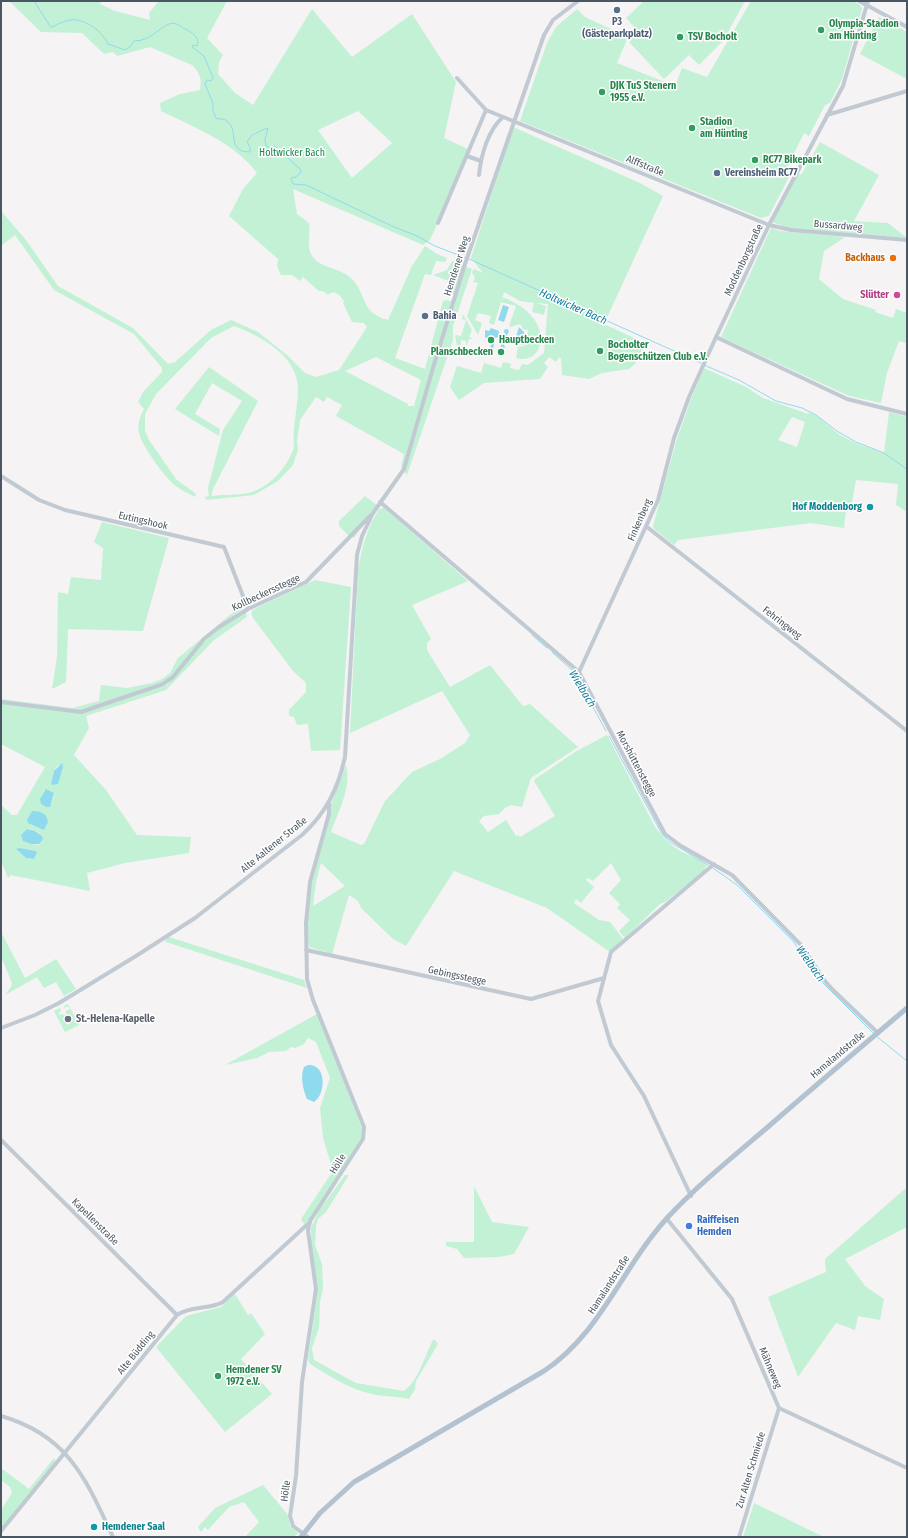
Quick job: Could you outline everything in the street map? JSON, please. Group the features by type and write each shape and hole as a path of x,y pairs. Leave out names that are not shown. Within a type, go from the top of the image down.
{"main road":[{"name":"Hamalandstraße","path":"304,1536 320,1513 354,1482 544,1372 568,1354 596,1322 644,1248 667,1219 741,1150 907,1008"}],"street":[{"name":"Hemdener Weg","path":"380,502 404,469 465,264 544,35 553,20 578,1"},
{"name":"Hemdener Weg","path":"553,20 582,1"},
{"path":"859,1 867,3 907,27"},
{"name":"Moddenborgstraße","path":"716,337 769,225 846,78 867,3"},
{"path":"457,78 486,110 514,122"},
{"path":"827,115 907,91"},
{"path":"438,223 486,110"},
{"path":"479,175 481,161 494,128 503,117"},
{"name":"Alffstraße","path":"514,122 769,225"},
{"path":"467,156 481,161"},
{"name":"Bussardweg","path":"769,225 791,230 907,240"},
{"path":"716,337 847,399 907,414"},
{"name":"Finkenberg","path":"578,672 647,527 658,500 674,438 701,369 716,337"},
{"name":"Eutingshook","path":"1,476 39,500 65,510 224,548 248,609"},
{"name":"Alte Aaltener Straße","path":"1,1028 35,1015 76,994 195,918 302,835 329,804 336,788 345,757 357,555 362,536 380,502"},
{"name":"Morshüttenstegge","path":"380,502 578,672 661,828 672,840 732,876 801,945 824,981 876,1034"},
{"name":"Kollbeckersstegge","path":"1,702 81,712 163,684 173,677 209,635 229,619 306,582 373,513"},
{"name":"Fehringweg","path":"647,527 907,731"},
{"name":"Hölle","path":"304,1536 293,1526 290,1516 296,1476 302,1382 316,1289 308,1231 310,1221 344,1171 363,1139 364,1134 364,1127 307,979 306,923 310,882 329,814 329,804"},
{"path":"690,1196 644,1096 611,1045 598,1001 611,952 714,864"},
{"name":"Gebingsstegge","path":"306,950 532,999 604,978"},
{"name":"Kapellenstraße","path":"1,1140 177,1315"},
{"name":"Mähneweg","path":"667,1219 732,1299 779,1408"},
{"name":"Alte Büdding","path":"1,1531 177,1315 186,1309 214,1305 223,1302 310,1221"},
{"path":"779,1408 907,1468"},
{"name":"Zur Alten Schmiede","path":"739,1537 779,1408"},
{"path":"1,1416 32,1428 49,1439 64,1453 85,1478 113,1537"}],"green space":[{"path":"9,1 101,1 100,4 115,11 150,20 149,13 159,1 227,1 207,38 223,55 219,62 218,74 235,93 253,105 312,9 352,57 412,14 456,82 444,138 470,150 430,240 423,245 293,189 297,214 309,223 309,248 312,256 320,264 342,272 351,278 360,291 368,308 379,317 388,320 412,266 425,246 437,254 447,258 445,262 436,261 431,275 425,274 395,358 425,369 443,301 451,301 454,295 448,291 451,282 433,275 447,270 452,261 472,269 453,326 453,340 407,475 401,467 404,454 336,416 342,405 327,397 324,402 316,397 300,420 297,441 298,450 293,465 278,481 254,495 206,500 205,497 209,496 208,488 223,430 242,401 212,383 195,414 220,429 219,436 175,409 209,367 258,401 214,487 211,496 252,492 266,485 284,468 292,454 294,447 298,389 296,377 292,367 285,357 276,349 255,335 234,326 211,338 156,394 145,414 145,431 149,440 176,479 196,494 195,497 178,488 166,476 144,446 138,430 139,421 144,409 138,402 143,392 162,372 162,368 134,334 54,290 15,235 1,246 1,211 26,240 58,286 133,328 168,364 175,362 211,330 231,320 258,332 287,355 305,373 316,377 339,370 367,327 364,323 352,322 343,303 344,301 337,294 331,293 328,295 323,291 319,291 303,277 300,281 292,275 281,275 277,266 278,259 229,216 243,189 257,173 248,162 226,144 161,111 160,103 180,94 200,90 200,76 192,65 150,47 117,56 113,52 104,54 82,33 41,32","holes":["358,111 392,143 352,178 318,130","376,357 421,380 414,406 408,406 408,404 345,371"]},
{"name":"TSV Bocholt","path":"644,1 745,1 723,41 699,65 689,55 664,79 629,42 639,32 626,18"},
{"path":"751,1 853,1 860,5 862,9 842,79 830,103 825,105 809,136 804,133 786,170 791,173 769,216 761,218 520,121 547,43 556,27 577,9 585,17 628,37 617,63 675,86 682,68 707,77"},
{"path":"879,17 907,32 907,79 860,54"},
{"path":"513,127 640,183 663,196 604,324 645,343 635,364 629,369 602,373 589,379 562,375 561,359 559,357 556,362 549,357 544,363 548,367 540,379 484,383 459,400 450,387 457,366 481,373 484,363 501,368 503,362 511,364 510,368 519,370 522,364 528,365 544,353 548,304 536,303 546,306 544,315 532,312 534,303 520,301 504,292 494,325 489,323 491,316 478,313 475,320 482,323 478,335 467,316 478,283 473,282 475,278 472,272 474,269 483,273 471,258"},
{"path":"820,142 879,175 854,221 888,223 907,238 791,229 772,222 797,173 801,175"},
{"path":"771,228 780,231 845,237 824,251 819,279 843,299 876,310 875,312 893,318 896,309 907,313 907,343 899,341 887,373 881,403 849,396 721,337"},
{"path":"503,297 518,304 527,311 537,324 541,337 540,344 538,350 530,358 516,358 518,347 525,346 521,345 520,340 526,340 528,330 523,329 520,324 511,327 509,326 516,306 501,302"},
{"path":"463,314 472,330 469,337 473,339 469,339 466,346 466,341 461,340 461,348 457,346 455,335 461,336 466,320 462,319"},
{"path":"704,368 746,387 763,398 808,414 810,412 819,417 847,439 884,453 889,412 907,417 907,512 896,505 898,484 856,480 851,508 846,509 844,528 811,523 678,540 674,545 654,529 653,526 676,442","holes":["792,417 805,422 797,447 778,440"]},
{"path":"365,496 377,505 354,538 348,535 339,526 339,521"},
{"path":"384,508 468,581 412,605 431,639 427,643 427,650 450,687 490,665 523,706 530,704 578,747 531,778 522,807 511,805 499,814 484,816 479,821 488,832 506,820 516,836 518,835 520,837 555,816 534,781 535,779 575,752 607,735 655,827 674,847 695,857 707,865 703,872 665,902 660,904 625,938 619,931 630,920 617,908 620,904 609,893 621,880 611,863 593,881 588,878 586,880 594,887 581,903 576,899 574,903 599,920 610,922 623,939 610,952 547,908 454,871 406,946 393,939 361,908 358,901 349,895 332,954 309,947 307,915 312,880 331,814 331,804 346,765 346,791 331,832 361,845 364,844 385,801 412,772 440,759 465,743 470,735 442,691 350,733 358,570 361,553 371,523 379,509","holes":["321,863 345,886 313,906 316,882"]},
{"path":"102,522 169,538 143,631 68,629 66,682 52,689 57,657 58,592 68,594 71,577 101,580 103,548 94,542"},
{"path":"315,580 351,587 340,750 311,751 308,724 297,725 294,717 289,716 289,710 306,692 306,683 293,671 253,618 251,612 256,608"},
{"path":"243,604 244,608 211,631 171,677 165,681 97,705 167,685 201,645 217,630 241,613 246,612 247,617 214,640 166,690 86,716 89,728 74,755 106,790 137,835 191,837 189,853 125,863 87,873 90,891 11,875 8,878 1,861 1,805 12,815 17,815 45,767 1,744 1,699 72,708 99,701 101,685 127,688 152,683 162,679 170,673 178,658","holes":["58,765 63,767 59,777 52,785 51,783 54,771","44,791 54,796 50,806 46,807 41,804","29,829 38,832 43,839 38,845 25,842 21,835","20,848 36,851 37,853 34,859 26,858 17,850"]},
{"path":"1,932 25,978 56,959 76,989 64,996 56,982 44,988 37,977 5,995 12,983 1,956"},
{"path":"169,937 304,980 307,988 166,942 165,939"},
{"path":"68,1004 79,1025 65,1032 54,1011 60,1008 61,1011 58,1014 65,1015 67,1025 71,1023 68,1014 66,1014 66,1011 70,1009 68,1006 65,1008 64,1006"},
{"path":"317,1014 362,1128 361,1139 310,1219 304,1224 301,1219 333,1171 323,1138 320,1108 330,1078 316,1042 308,1038 304,1044 295,1048 291,1047 286,1051 269,1052 257,1058 225,1065"},
{"path":"345,1175 349,1175 326,1212 318,1219 316,1226 315,1245 322,1264 323,1288 320,1302 319,1328 312,1348 314,1360 356,1383 404,1391 414,1381 433,1340 435,1340 438,1344 416,1381 415,1389 409,1399 377,1395 355,1389 310,1364 308,1359 318,1289 311,1247 311,1228 318,1212"},
{"path":"474,1186 492,1222 529,1227 514,1254 499,1257 464,1258 457,1249 446,1246 446,1242 474,1242"},
{"path":"907,1187 907,1227 845,1259 865,1286 884,1299 880,1320 858,1316 855,1330 836,1323 798,1377 768,1297 826,1272 825,1259"},
{"name":"Hemdener SV 1972 e.V.","path":"235,1294 248,1315 251,1313 265,1334 241,1359 272,1394 225,1432 156,1347 186,1316 221,1307"},
{"path":"54,1458 56,1462 1,1529 1,1510 12,1493 10,1487 1,1480 1,1468 29,1489"},
{"path":"263,1485 288,1515 290,1526 298,1533 294,1537 245,1537 259,1522 244,1502 229,1507 208,1530 205,1527 201,1532 198,1527 215,1508"},
{"path":"754,1503 824,1537 743,1537"}],"water":[{"path":"503,305 509,307 504,322 498,320"},
{"path":"519,327 524,332 525,338 517,336 520,343 511,343 509,340 514,341 513,336 516,337"},
{"name":"Hauptbecken","path":"491,328 499,331 499,337 495,338 493,350 490,348 492,342 485,337 485,330 489,331"},
{"path":"507,329 509,331 507,335 508,338 504,344 505,348 501,347 501,340 505,336 504,330"},
{"path":"62,763 63,767 58,784 52,785 51,783 54,771"},
{"path":"46,789 54,793 50,807 46,807 41,804 40,799"},
{"path":"32,811 38,811 46,816 48,822 44,830 28,823 27,820"},
{"path":"27,829 35,831 42,836 43,839 39,844 31,844 23,841 21,835"},
{"path":"20,848 36,851 37,853 34,859 26,858 16,849"},
{"path":"308,1065 319,1069 323,1080 321,1093 314,1102 307,1099 302,1083 304,1067"}],"waterway":[{"name":"Holtwicker Bach","path":"34,1 50,26 52,27 70,20 82,21 98,31 106,39 108,44 125,50 130,47 134,41 147,38 169,24 175,23 189,31 195,36 198,42 197,46 193,45 192,47 204,56 213,78 211,81 207,80 205,84 213,103 213,111 216,118 226,120 231,126 235,145 238,149 250,152 250,147 247,142 251,136 268,128 265,140 266,146 271,148 275,146 300,169 301,172 296,177 291,178 293,184 306,185 394,227 415,235 435,246 466,258"},
{"name":"Holtwicker Bach","path":"469,259 701,363"},
{"name":"Holtwicker Bach","path":"704,365 739,380 776,401 802,408 816,415 837,431 856,442 884,453 907,469"},
{"name":"Wielbach","path":"532,635 547,648"},
{"name":"Wielbach","path":"552,652 574,672 606,731"},
{"name":"Wielbach","path":"609,736 662,834 670,842 708,865"},
{"name":"Wielbach","path":"713,868 737,885 793,941 821,981 874,1034"},
{"name":"Wielbach","path":"876,1036 907,1061"}],"place":[{"name":"P3 (Gästeparkplatz)","path":"617,10"},
{"name":"Olympia-Stadion am Hünting","path":"821,30"},
{"name":"TSV Bocholt","path":"680,37"},
{"name":"DJK TuS Stenern 1955 e.V.","path":"602,92"},
{"name":"Stadion am Hünting","path":"692,128"},
{"name":"RC77 Bikepark","path":"755,160"},
{"name":"Vereinsheim RC77","path":"717,173"},
{"name":"Backhaus","path":"893,258"},
{"name":"Slütter","path":"897,295"},
{"name":"Bahia","path":"425,316"},
{"name":"Hauptbecken","path":"491,340"},
{"name":"Bocholter Bogenschützen Club e.V.","path":"600,351"},
{"name":"Planschbecken","path":"501,352"},
{"name":"Hof Moddenborg","path":"870,507"},
{"name":"St.-Helena-Kapelle","path":"68,1019"},
{"name":"Raiffeisen Hemden","path":"689,1226"},
{"name":"Hemdener SV 1972 e.V.","path":"218,1376"},
{"name":"Hemdener Saal","path":"94,1527"}]}
